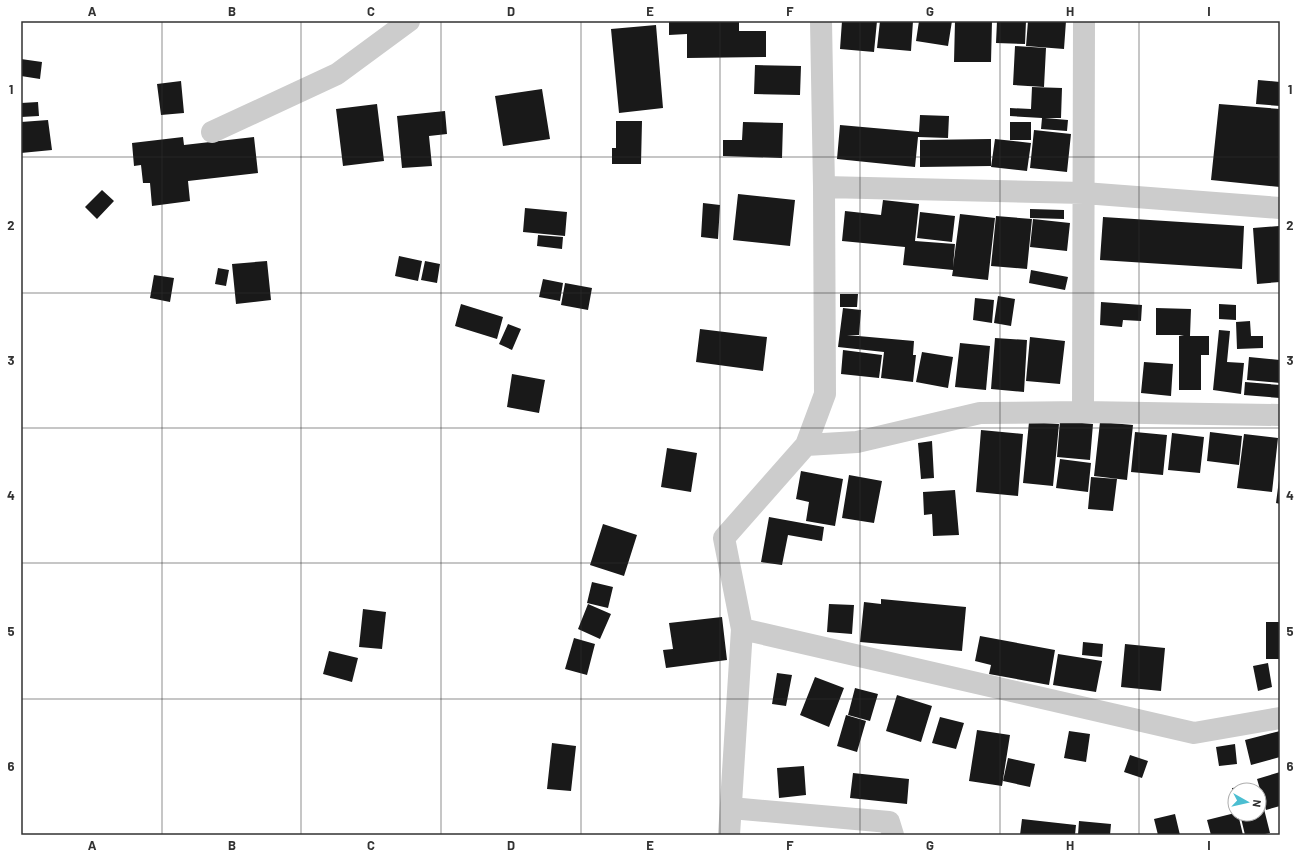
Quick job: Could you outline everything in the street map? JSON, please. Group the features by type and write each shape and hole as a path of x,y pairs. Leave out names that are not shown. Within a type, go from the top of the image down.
{"street":[{"path":"212,132 337,74 409,21"},
{"path":"729,835 742,629 724,538 806,445 825,394 824,187 821,21"},
{"path":"1083,412 1084,21"},
{"path":"824,187 1084,194 1280,208"},
{"path":"806,445 857,442 980,413 1083,412 1280,415"},
{"path":"742,629 1194,733 1280,718"},
{"path":"731,808 889,822 893,835"}],"building":[{"path":"669,21 739,21 739,31 766,31 766,57 687,58 687,34 669,35"},
{"path":"842,21 877,21 874,52 840,49"},
{"path":"880,21 913,21 911,51 877,48"},
{"path":"919,21 952,21 948,46 916,41"},
{"path":"955,21 992,21 991,62 954,62"},
{"path":"997,21 1026,21 1025,44 996,43"},
{"path":"1028,21 1066,21 1064,49 1026,46"},
{"path":"656,25 663,108 619,113 611,29"},
{"path":"1015,46 1046,48 1044,87 1013,85"},
{"path":"21,59 42,62 40,79 21,76"},
{"path":"755,65 801,66 800,95 754,94"},
{"path":"1258,80 1280,82 1280,106 1256,104"},
{"path":"181,81 184,113 161,115 157,84"},
{"path":"1032,87 1062,88 1061,118 1045,118 1068,120 1067,131 1041,129 1042,118 1010,116 1010,108 1031,109"},
{"path":"542,89 550,139 503,146 495,96"},
{"path":"38,102 39,116 21,117 21,103"},
{"path":"377,104 384,161 343,166 336,109"},
{"path":"1219,104 1280,109 1280,187 1211,180"},
{"path":"445,111 447,134 429,136 432,166 402,168 397,116"},
{"path":"920,115 949,116 948,138 918,137 915,167 837,159 840,125 919,132"},
{"path":"48,120 52,150 21,153 21,122"},
{"path":"616,121 642,121 641,164 612,164 612,148 616,148"},
{"path":"743,122 783,123 782,158 723,156 723,140 742,140"},
{"path":"1010,122 1031,122 1031,140 1010,140"},
{"path":"1034,130 1071,134 1067,172 1030,168"},
{"path":"183,137 184,145 254,137 258,173 188,181 190,201 152,206 150,183 143,183 141,165 134,166 132,143"},
{"path":"991,139 991,166 920,167 920,140"},
{"path":"995,139 1031,143 1027,171 991,167"},
{"path":"102,190 114,201 97,219 85,207"},
{"path":"738,194 795,200 790,246 733,240"},
{"path":"883,200 919,204 915,241 955,244 953,267 960,214 995,218 988,280 952,276 953,270 903,265 905,247 842,241 845,211 881,215"},
{"path":"703,203 720,205 718,239 701,237"},
{"path":"525,208 567,212 565,236 523,232"},
{"path":"1030,209 1064,210 1064,219 1030,218"},
{"path":"920,212 955,216 952,242 917,238"},
{"path":"996,216 1032,219 1027,269 991,266"},
{"path":"1103,217 1244,226 1242,269 1100,260"},
{"path":"1033,219 1070,223 1067,251 1030,247"},
{"path":"1279,226 1280,282 1257,284 1253,228"},
{"path":"538,235 563,237 562,249 537,246"},
{"path":"399,256 422,261 418,281 395,276"},
{"path":"267,261 271,300 236,304 232,264"},
{"path":"425,261 440,264 437,283 421,280"},
{"path":"218,268 229,270 226,286 215,284"},
{"path":"1031,270 1068,277 1065,290 1029,283"},
{"path":"154,275 174,278 170,302 150,298"},
{"path":"543,279 563,283 560,301 539,297"},
{"path":"565,283 592,288 588,310 561,305"},
{"path":"840,294 858,294 857,307 840,307"},
{"path":"998,296 1015,299 1011,326 994,323"},
{"path":"975,298 994,300 992,323 973,320"},
{"path":"1101,302 1142,305 1141,321 1123,320 1122,327 1100,325"},
{"path":"461,304 503,317 497,339 455,326"},
{"path":"1219,304 1236,305 1236,320 1219,319"},
{"path":"843,308 861,310 859,335 847,335 914,341 913,355 916,355 913,382 881,378 884,352 838,347"},
{"path":"1156,308 1191,309 1190,336 1209,336 1209,355 1201,355 1201,390 1179,390 1179,336 1184,335 1156,335"},
{"path":"1250,321 1251,336 1263,336 1263,348 1237,349 1236,322"},
{"path":"508,324 521,329 512,350 499,344"},
{"path":"700,329 767,337 763,371 696,362"},
{"path":"1219,330 1230,331 1227,362 1244,363 1241,394 1213,390"},
{"path":"1030,337 1065,341 1060,384 1026,381"},
{"path":"995,338 1027,340 1024,392 991,389"},
{"path":"960,343 990,346 986,390 955,387"},
{"path":"843,350 882,355 879,378 841,374"},
{"path":"922,352 953,357 948,388 916,382"},
{"path":"1249,357 1280,360 1280,383 1247,380"},
{"path":"1144,362 1173,364 1171,396 1141,393"},
{"path":"512,374 545,380 539,413 507,407"},
{"path":"1245,382 1280,385 1280,398 1244,395"},
{"path":"1060,421 1093,424 1090,460 1057,457"},
{"path":"1029,422 1059,424 1053,486 1023,483"},
{"path":"1100,422 1133,425 1127,480 1094,476"},
{"path":"981,430 1023,434 1018,496 976,492"},
{"path":"1135,432 1167,435 1163,475 1131,472"},
{"path":"1210,432 1242,436 1239,465 1207,461"},
{"path":"1172,433 1204,437 1200,473 1168,470"},
{"path":"1244,434 1278,438 1272,492 1237,488"},
{"path":"932,441 934,478 921,479 918,443"},
{"path":"667,448 697,453 691,492 661,487"},
{"path":"1060,459 1091,463 1088,492 1056,488"},
{"path":"801,471 843,479 835,526 806,521 809,502 796,499"},
{"path":"849,475 882,481 874,523 842,518"},
{"path":"1091,477 1117,479 1113,511 1088,509"},
{"path":"1280,480 1280,504 1276,503"},
{"path":"955,490 959,535 933,536 932,514 924,515 923,492"},
{"path":"769,517 824,527 822,541 788,535 782,565 761,562"},
{"path":"603,524 637,535 624,576 590,565"},
{"path":"592,582 613,587 608,608 587,603"},
{"path":"881,599 966,607 962,651 860,642 864,602 881,604"},
{"path":"588,604 611,614 600,639 578,629"},
{"path":"829,604 854,605 852,634 827,632"},
{"path":"363,609 386,612 382,649 359,647"},
{"path":"722,617 727,660 666,668 663,650 673,649 669,623"},
{"path":"1266,622 1280,622 1280,659 1266,659"},
{"path":"980,636 1055,650 1049,685 989,674 991,665 975,661"},
{"path":"574,638 595,644 587,675 565,669"},
{"path":"1083,642 1103,644 1102,657 1082,655"},
{"path":"1125,644 1165,648 1161,691 1121,687"},
{"path":"329,651 358,658 352,682 323,674"},
{"path":"1058,654 1102,661 1096,692 1053,685"},
{"path":"1268,663 1272,687 1258,691 1253,666"},
{"path":"777,673 792,675 786,706 772,704"},
{"path":"815,677 844,688 829,727 800,715"},
{"path":"855,688 878,694 870,721 848,715"},
{"path":"897,695 932,706 921,742 886,731"},
{"path":"846,715 866,721 857,752 837,746"},
{"path":"940,717 964,723 956,749 932,743"},
{"path":"977,730 1010,735 1002,786 969,781"},
{"path":"1069,731 1090,734 1086,762 1064,758"},
{"path":"1280,731 1280,757 1251,765 1245,740"},
{"path":"552,743 576,746 571,791 547,789"},
{"path":"1235,744 1237,764 1219,766 1216,747"},
{"path":"1130,755 1148,761 1142,778 1124,772"},
{"path":"1008,758 1035,764 1030,787 1003,781"},
{"path":"804,766 806,795 779,798 777,768"},
{"path":"1280,772 1280,806 1267,810 1267,782 1258,782 1257,779"},
{"path":"853,773 909,779 907,804 850,798"},
{"path":"1175,814 1180,835 1158,835 1154,819"},
{"path":"1227,815 1227,822 1240,822 1243,835 1211,835 1207,820"},
{"path":"1022,819 1076,825 1075,835 1020,835"},
{"path":"1079,821 1111,824 1110,835 1078,835"},
{"path":"1267,821 1270,833 1245,835 1242,822"}]}
